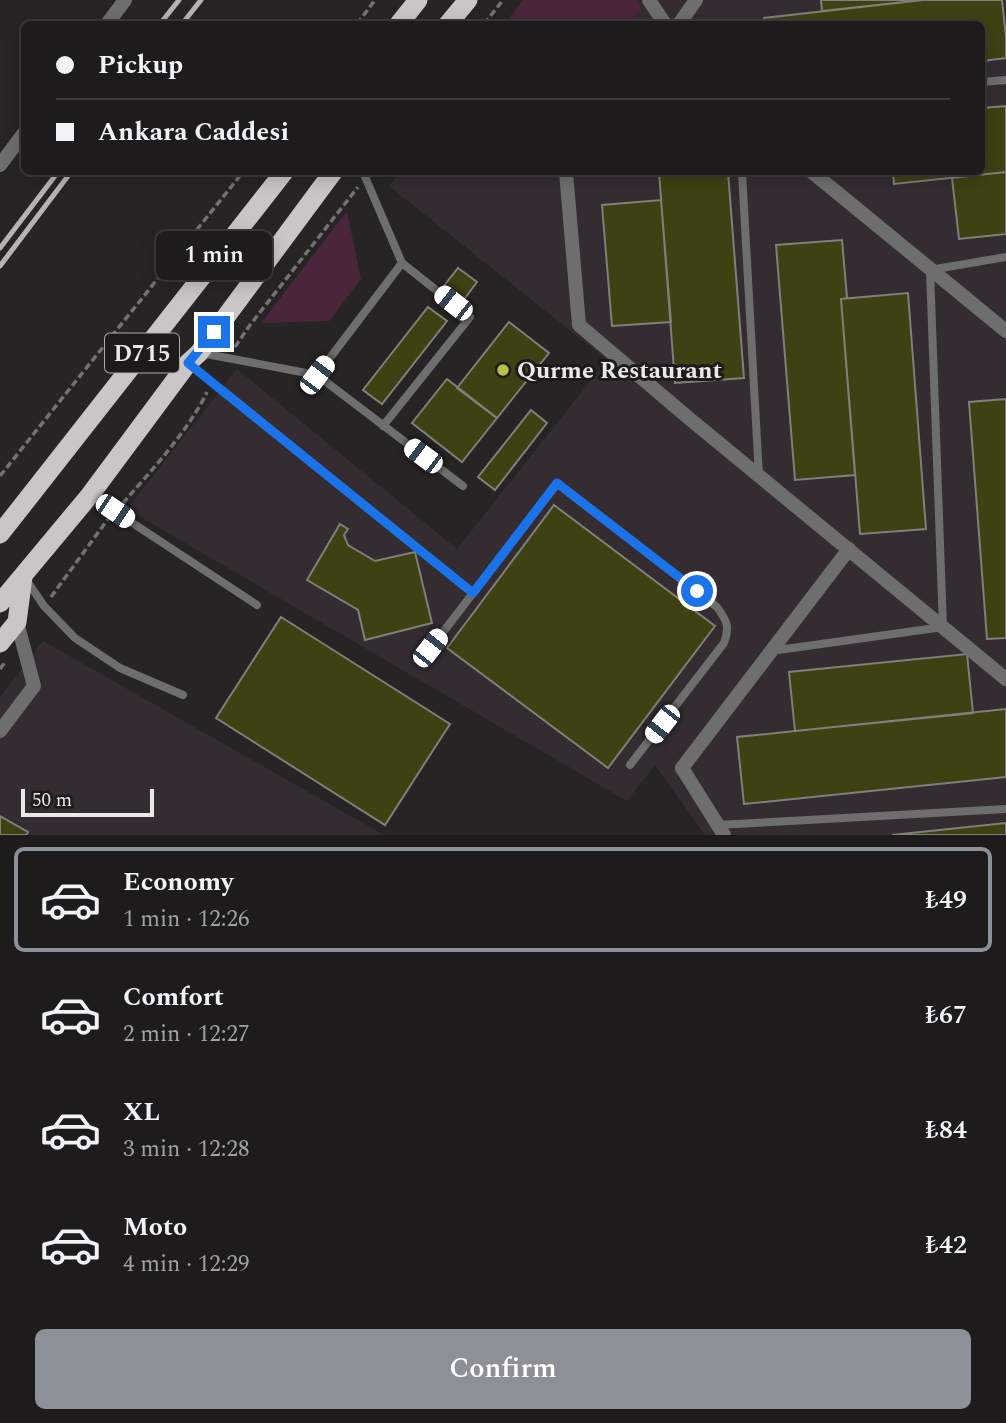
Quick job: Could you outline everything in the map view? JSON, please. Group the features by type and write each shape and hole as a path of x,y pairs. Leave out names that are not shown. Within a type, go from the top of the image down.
{"highway":[{"path":"401,21 418,0"},
{"path":"450,21 468,0"},
{"name":"D715","path":"0,534 282,175"},
{"name":"D715","path":"0,603 90,495 330,175"},
{"path":"0,643 19,631 23,576"}],"street":[{"path":"109,21 125,0"},
{"path":"649,0 663,21"},
{"path":"681,21 696,0"},
{"path":"0,166 21,137"},
{"path":"566,175 579,325 759,477 1006,679"},
{"path":"816,175 1006,331"},
{"path":"720,830 682,768 849,549"},
{"path":"0,732 34,687 19,631"}],"lane":[{"path":"985,82 1006,80"},
{"path":"364,175 402,263 470,317 383,426"},
{"path":"742,175 759,477"},
{"path":"771,651 943,627 930,270 1006,257"},
{"path":"317,375 402,263"},
{"path":"193,358 228,358 317,375 463,486"},
{"path":"193,358 213,382 473,593"},
{"path":"430,648 557,483 717,607 725,617 728,630 724,643 630,765"},
{"path":"90,495 257,605"},
{"path":"23,576 44,607 75,638 120,668 183,695"},
{"path":"720,830 1006,809"}],"path":[{"path":"359,21 375,0"},
{"path":"486,21 503,0"},
{"path":"0,475 241,175"},
{"path":"228,358 364,175"},
{"path":"44,607 101,528 151,471 199,409 213,382"},
{"path":"0,669 19,631"}],"shaded area":[{"path":"523,0 637,0 641,8 630,21 506,21"},
{"path":"540,0 1006,0 1006,835 705,835 655,765 627,801 127,509 237,369 457,549 607,360 389,186 398,175 985,175 985,21 522,21"},
{"path":"347,211 361,279 329,321 261,323"},
{"path":"43,641 384,835 0,835 0,697"}],"building":[{"path":"821,0 923,0 822,11"},
{"path":"923,0 1002,0 1006,58 985,61 985,21 764,21 764,18"},
{"path":"1006,106 1006,172 985,174 985,108"},
{"path":"1006,172 1006,234 959,239 952,178"},
{"path":"659,175 728,175 744,378 675,383"},
{"path":"893,175 978,175 894,184"},
{"path":"661,200 671,322 612,326 602,205"},
{"path":"842,240 847,298 841,299 855,475 795,480 776,245"},
{"path":"458,268 477,282 462,302 443,287"},
{"path":"908,293 926,529 860,534 841,299"},
{"path":"428,307 447,321 382,404 363,390"},
{"name":"Qurme Restaurant","path":"509,322 549,353 497,418 457,388"},
{"path":"447,379 497,418 462,462 412,423"},
{"path":"1006,399 1006,638 987,639 969,402"},
{"path":"531,410 547,423 495,490 478,477"},
{"path":"554,505 715,626 608,768 447,648"},
{"path":"340,524 348,529 344,535 348,545 375,561 415,552 432,623 365,640 358,610 307,580"},
{"path":"281,617 450,724 385,825 216,718"},
{"path":"967,654 973,713 795,731 789,672"},
{"path":"1006,709 1006,777 744,804 737,737"},
{"path":"0,816 28,832 26,835 0,835"},
{"path":"1006,823 1006,835 892,835"}],"railway":[{"path":"162,21 179,0"},
{"path":"184,21 201,0"},
{"path":"0,248 56,175"},
{"path":"0,266 69,175"}],"place":[{"name":"Qurme Restaurant","path":"503,370"}],"route":[{"path":"214,332 188,363 473,593 557,483 697,591"}]}
